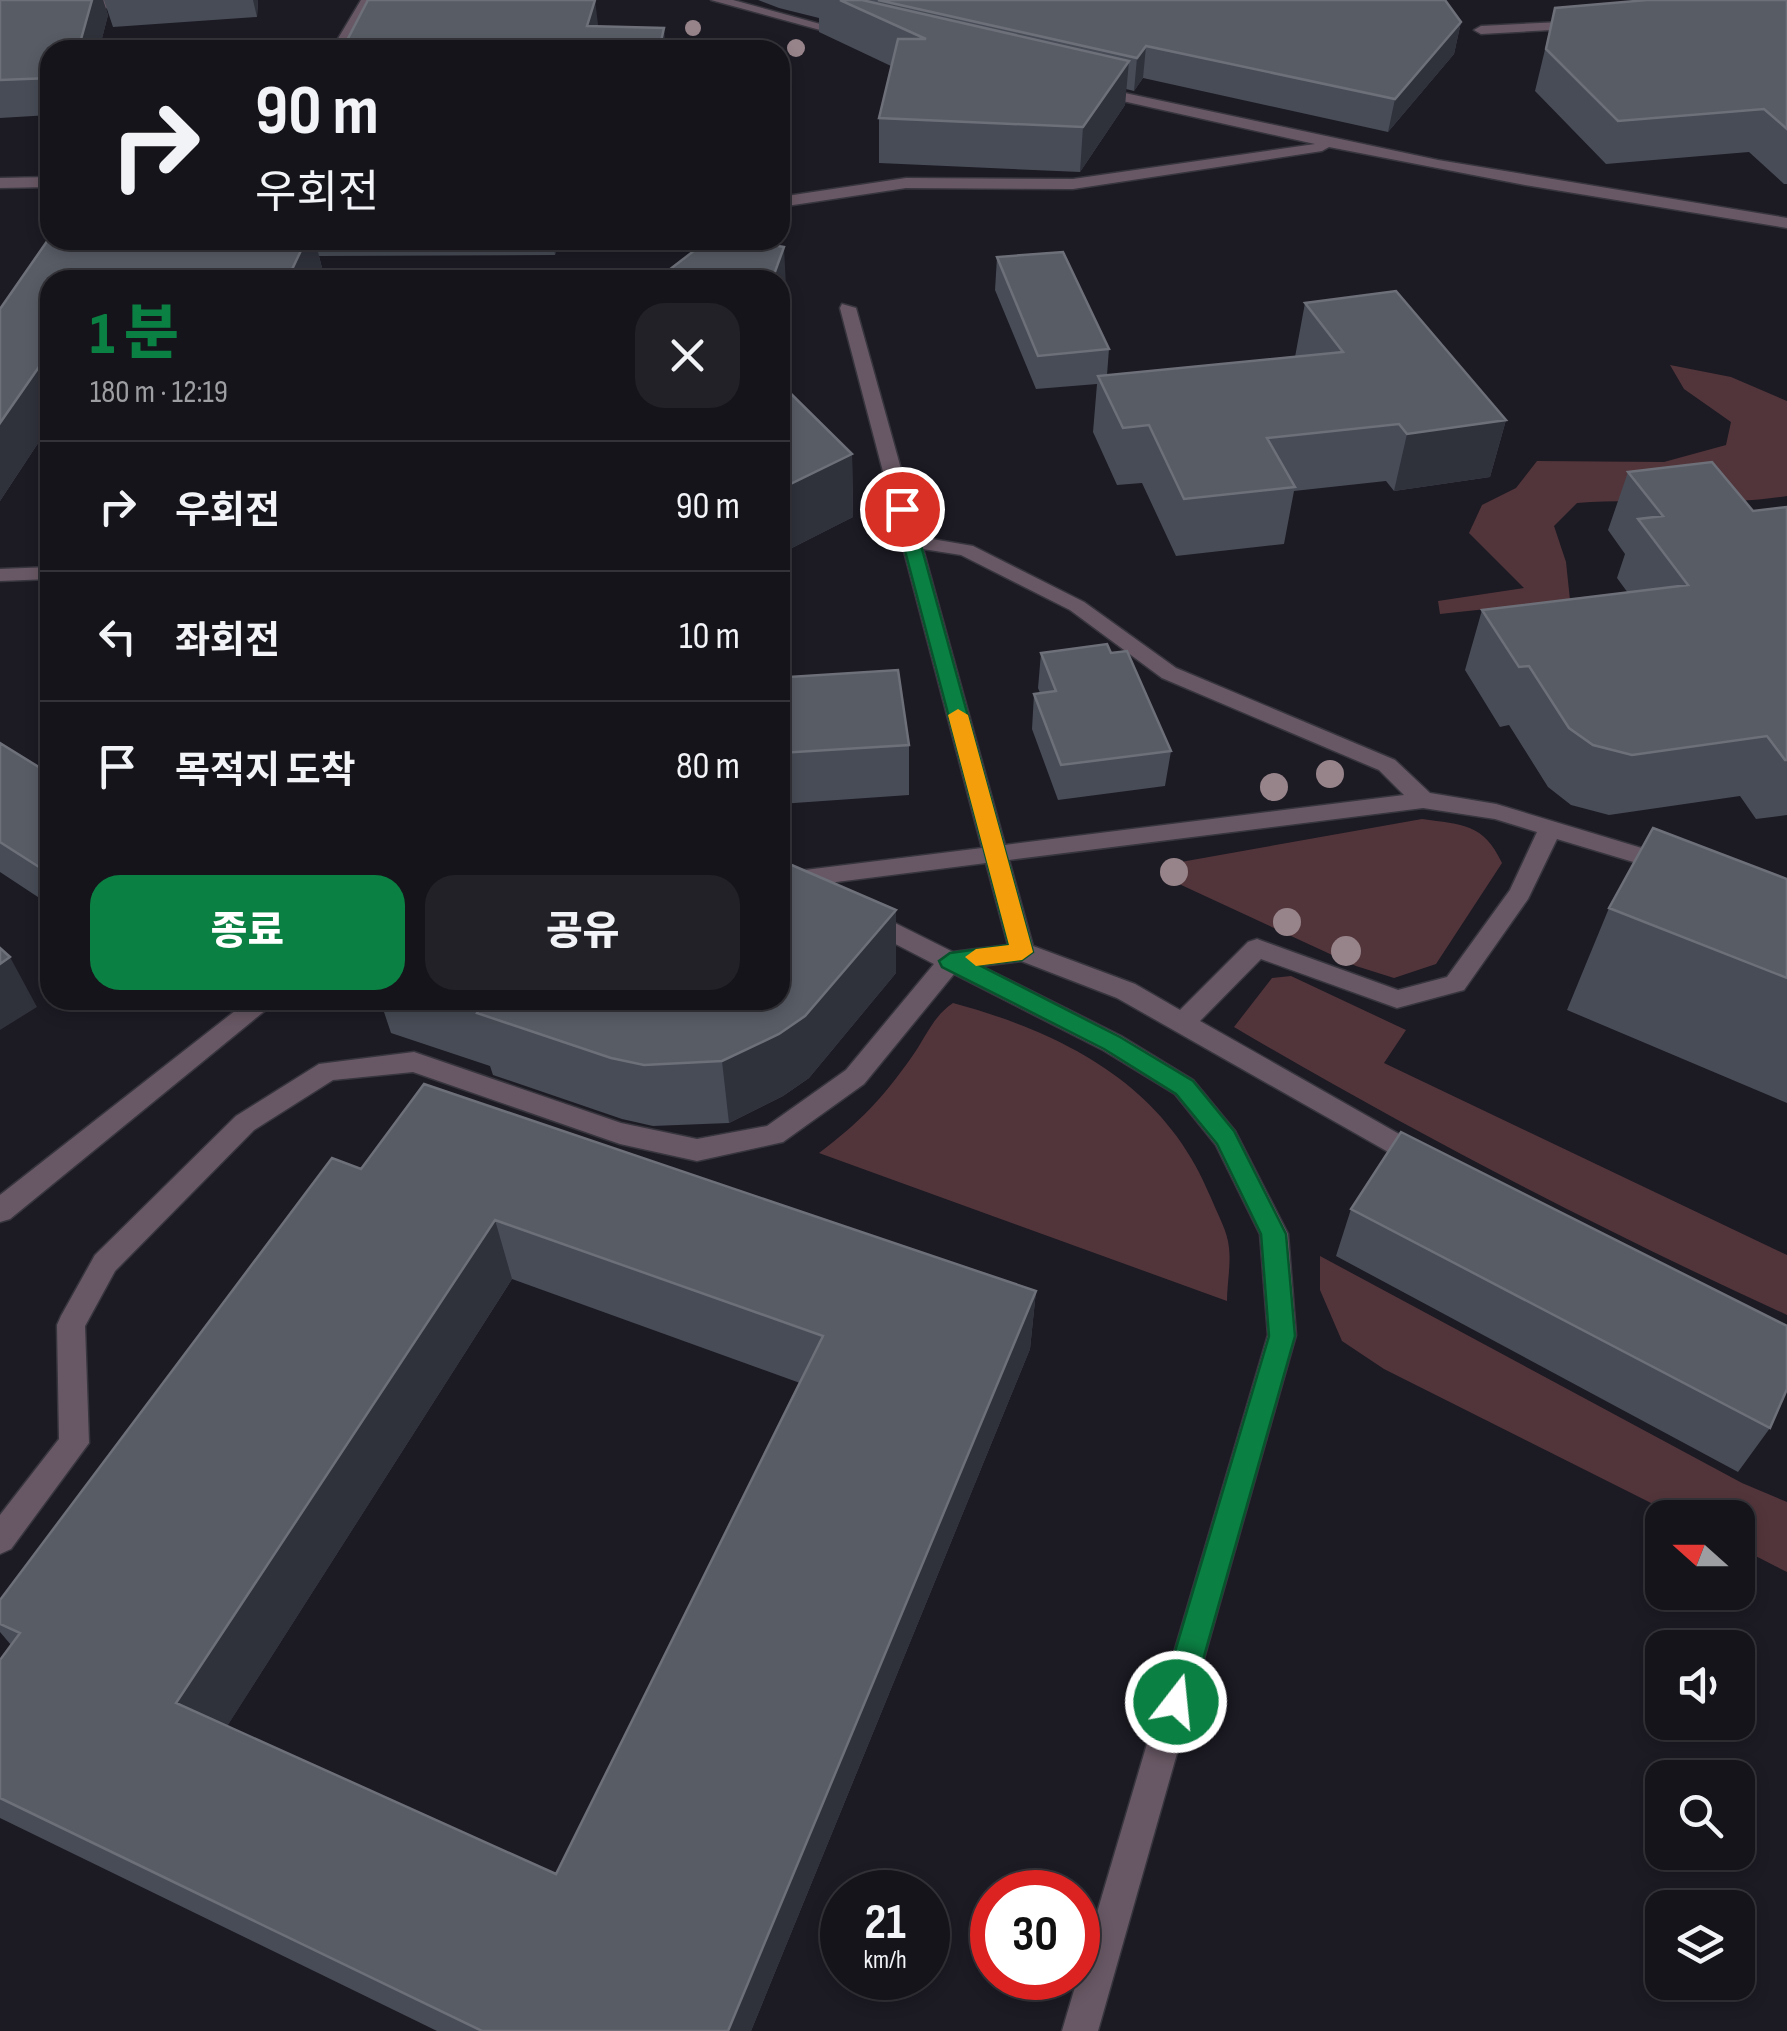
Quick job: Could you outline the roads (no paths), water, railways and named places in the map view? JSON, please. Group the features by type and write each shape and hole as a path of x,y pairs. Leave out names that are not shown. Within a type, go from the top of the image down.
{"street":[{"path":"0,12 158,0"},
{"path":"344,40 368,0"},
{"path":"717,1 862,37"},
{"path":"1481,30 1596,24"},
{"path":"1072,86 1337,145 1499,176 1787,222"},
{"path":"790,200 906,183 1073,184 1337,145"},
{"path":"0,183 40,182"},
{"path":"848,308 1022,952"},
{"path":"912,542 966,550 1077,606 1170,673 1387,765 1423,800"},
{"path":"0,575 40,573"},
{"path":"790,877 1423,800 1496,812 1701,874"},
{"path":"1183,1022 1256,948 1398,998 1456,984 1520,893 1550,828"},
{"path":"790,881 1112,1043 1184,1088 1226,1138 1274,1234 1282,1336 1080,2031"},
{"path":"0,1539 74,1443 70,1326 105,1262 245,1122 328,1071 414,1062 620,1133 697,1150 774,1135 854,1077 950,961 1022,952 1126,991 1436,1168"},
{"path":"0,1211 253,1010"}]}
